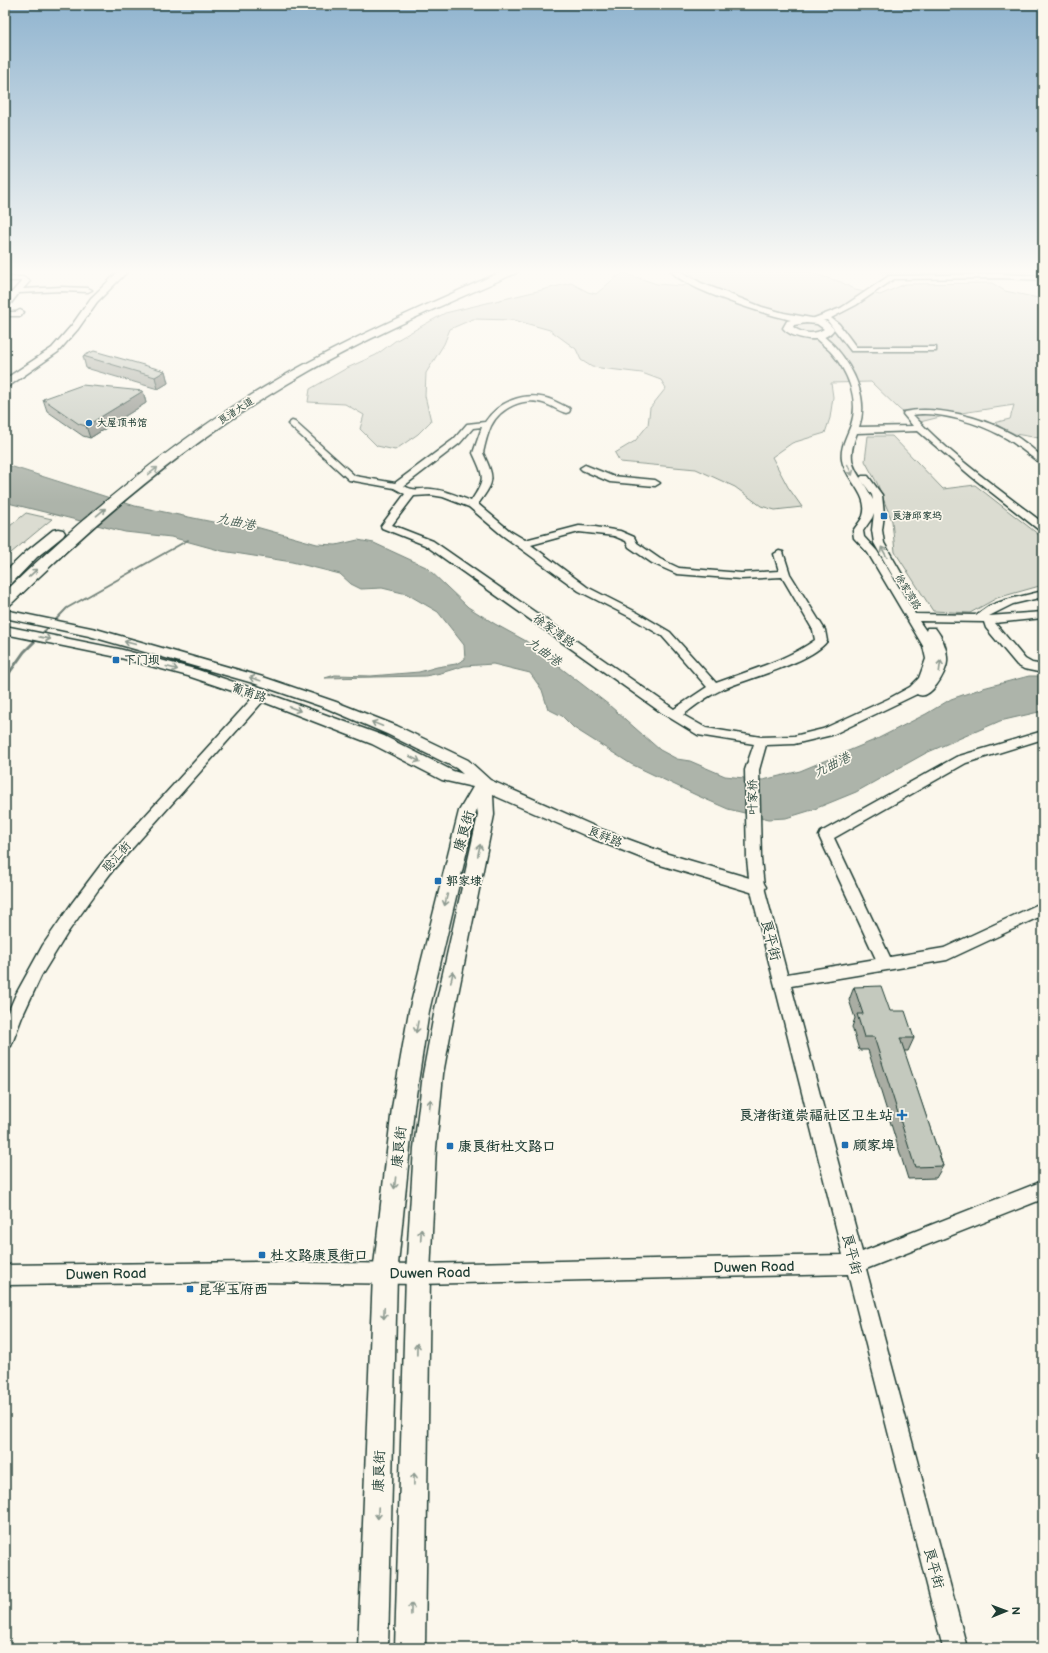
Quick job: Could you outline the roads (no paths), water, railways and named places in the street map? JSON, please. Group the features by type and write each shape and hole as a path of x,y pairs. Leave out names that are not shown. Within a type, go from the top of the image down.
{"highway":[{"name":"良渚大道","path":"115,493 200,424 331,348"},
{"name":"良渚大道","path":"115,493 222,420 297,374 345,348"},
{"path":"5,581 32,554 65,527 115,493"},
{"path":"5,601 81,529 115,493"}],"main road":[{"path":"5,378 28,363 47,348"},
{"path":"5,384 57,348"},
{"name":"葡甫路","path":"5,614 91,632 258,680 323,702 392,730 462,764"},
{"name":"葡甫路","path":"8,631 119,653 193,673 261,696 378,740 448,776 484,784"},
{"name":"良祥路","path":"462,764 484,784 597,834 648,854 758,887"},
{"name":"康良街","path":"410,1648 418,1274 425,1148 433,1074 445,1009 486,815 484,784"},
{"name":"康良街","path":"373,1648 386,1274 403,1108 419,1011 467,811 484,784"}],"street":[{"name":"徐家湾路","path":"831,348 836,353 848,371 858,396 858,430 855,454 860,470 877,495 879,515 877,530 879,543 918,618"},
{"name":"徐家湾路","path":"411,493 386,526 429,543 674,715 703,732 761,741 770,746 812,743 920,693 931,685 939,674 941,664 940,648 872,551 859,538 858,532 869,516 868,502 866,494 853,476 847,462 846,453 867,408 866,395 840,348"},
{"path":"853,348 933,349"},
{"path":"472,505 488,482 488,474 478,453 488,424 501,408 512,401 544,400 566,410"},
{"path":"1043,460 1000,431 963,419 937,414 921,412 907,414 920,428 975,475 1043,528"},
{"path":"292,424 352,478 397,486 411,493 431,492 446,495 472,505 506,533 583,589 634,615 666,634 714,688"},
{"path":"397,486 457,441 470,426 488,424"},
{"path":"858,430 920,428"},
{"path":"584,468 610,479 655,483"},
{"path":"523,544 580,529 595,530 616,533 630,539 633,545 656,560 677,571 741,576 785,574"},
{"path":"674,715 714,688 784,663 811,649 821,640 819,630 785,574 779,554"},
{"path":"1043,594 1007,603 984,613 984,619 1021,662 1028,666 1043,669"},
{"path":"918,618 984,619 1043,615"},
{"name":"聪汇街","path":"5,1041 32,976 85,895 108,866 261,696"},
{"path":"886,964 826,836 961,760 1043,735"},
{"name":"叶家桥","path":"754,859 752,770 761,741"},
{"name":"良平街","path":"754,859 758,887 952,1638"},
{"path":"782,981 947,954 1043,908"},
{"path":"855,1264 1043,1190"},
{"name":"Duwen Road","path":"5,1275 258,1272 418,1274 855,1264"}],"water":[{"name":"九曲港","path":"5,462 10,466 135,506 213,522 249,525 317,544 336,545 358,540 374,543 426,567 468,607 526,641 609,705 660,750 677,759 690,761 725,776 763,780 800,771 877,739 926,714 951,699 983,688 1029,676 1043,676 1043,711 1000,721 926,753 856,792 812,810 786,818 769,819 728,809 631,764 574,728 562,716 548,709 542,690 530,673 493,664 464,666 425,676 325,678 335,675 371,676 419,672 456,664 465,659 464,645 438,612 407,594 382,588 361,589 351,584 340,574 292,562 222,551 171,537 125,532 8,503 5,501"}],"waterway":[{"path":"44,632 67,608 188,540"},
{"path":"5,679 24,652 44,632"}],"place":[{"name":"大屋顶书馆","path":"89,423"},
{"name":"良渚邱家坞","path":"884,516"},
{"name":"下门坝","path":"116,660"},
{"name":"郭家埭","path":"438,881"},
{"name":"良渚街道崇福社区卫生站","path":"902,1115"},
{"name":"顾家埠","path":"845,1145"},
{"name":"康良街杜文路口","path":"450,1146"},
{"name":"杜文路康良街口","path":"262,1255"},
{"name":"昆华玉府西","path":"190,1289"}]}
